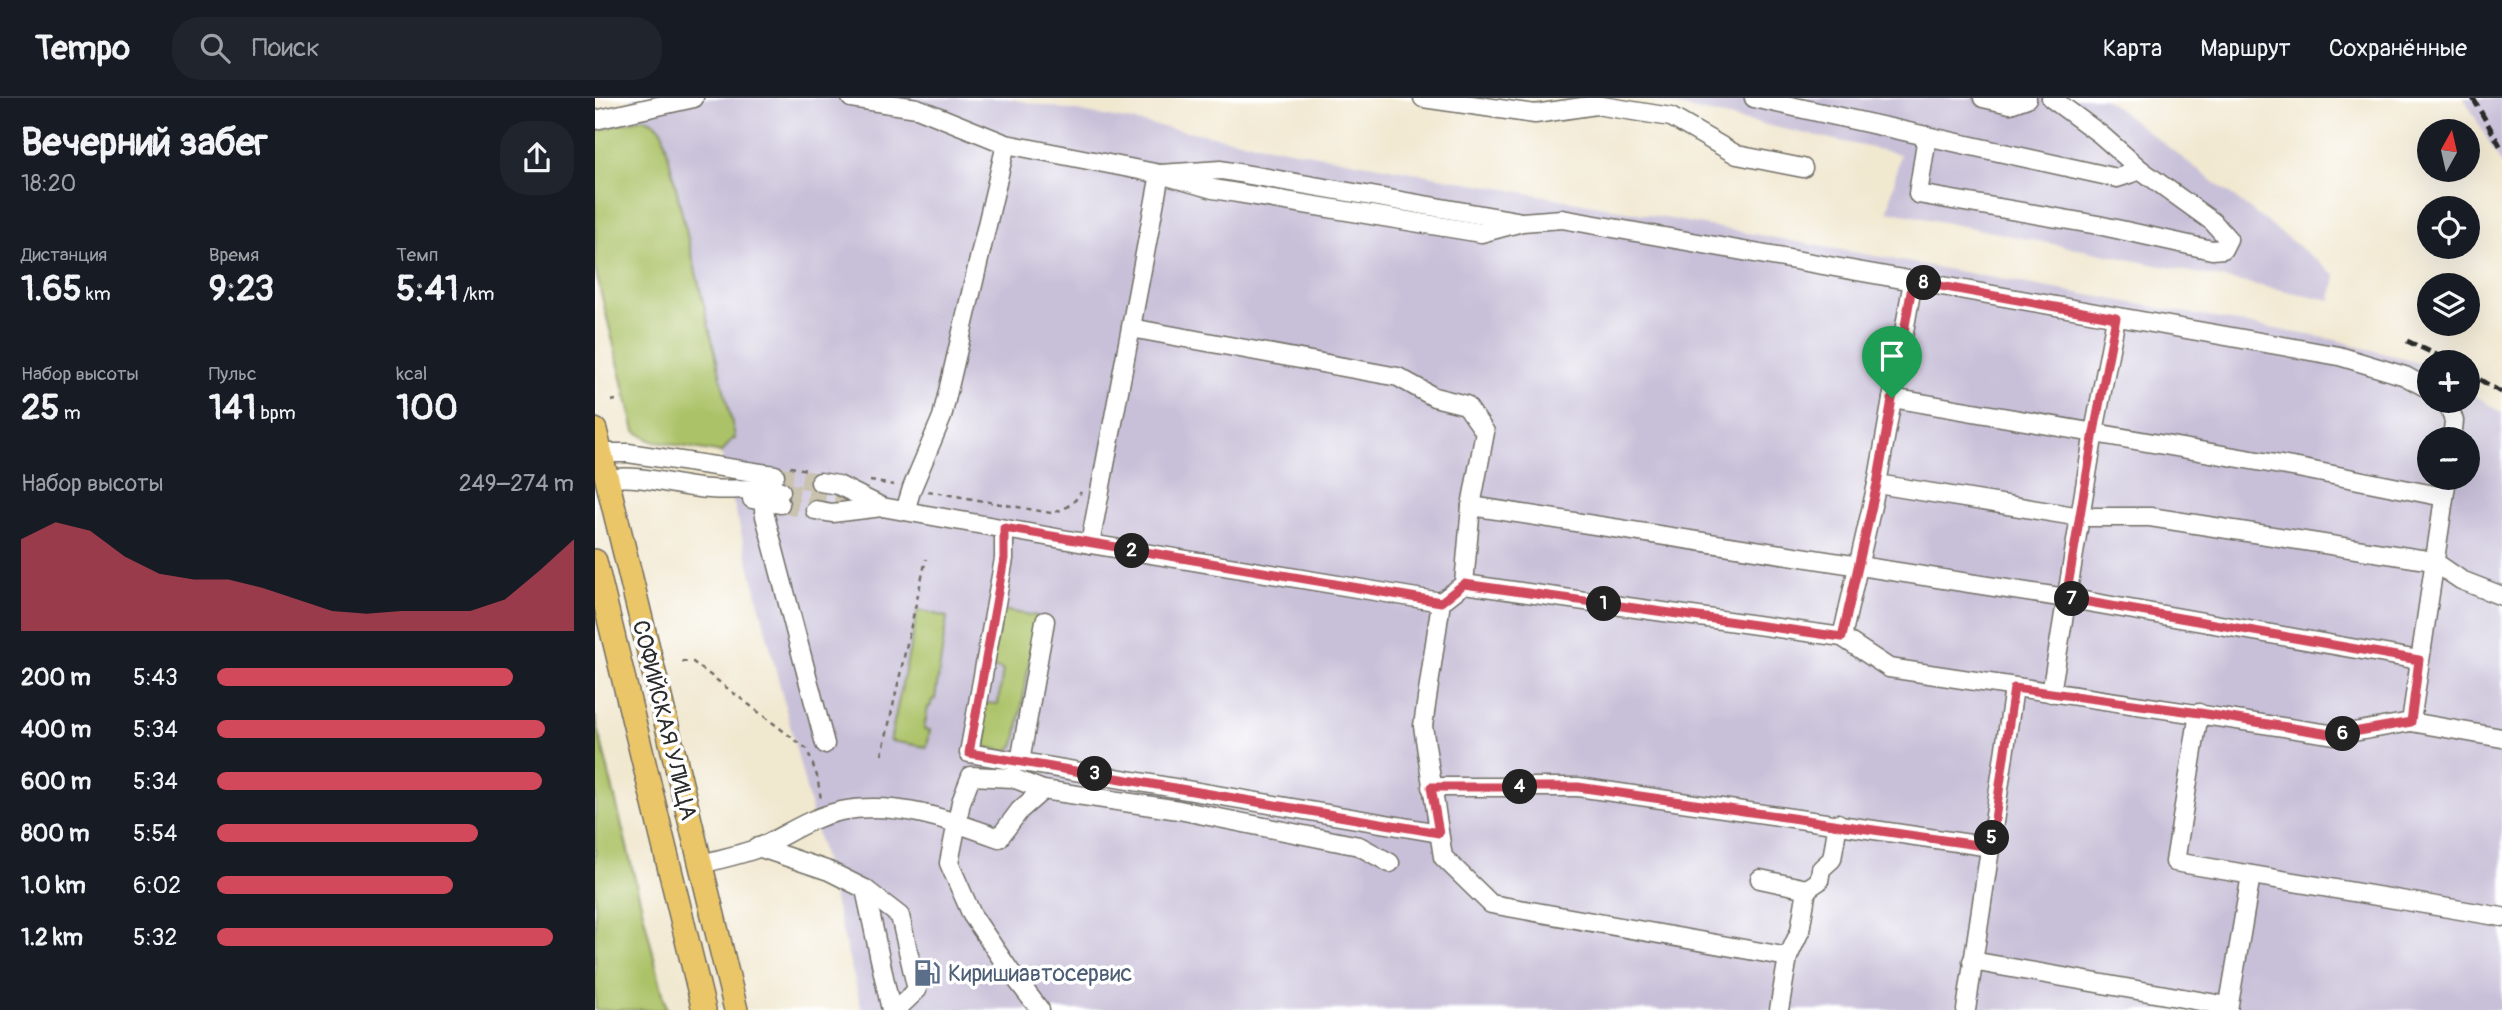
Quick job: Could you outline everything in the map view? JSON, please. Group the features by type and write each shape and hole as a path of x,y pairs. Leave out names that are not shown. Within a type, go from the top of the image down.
{"main road":[{"name":"СОФИЙСКАЯ УЛИЦА","path":"597,445 736,1010"},
{"name":"СОФИЙСКАЯ УЛИЦА","path":"595,561 600,609 704,1010"}],"street":[{"path":"595,120 694,98"},
{"path":"851,98 917,108 1006,144 1160,174 1213,189 1481,233 1521,222 1562,219 2339,356 2405,376 2417,382"},
{"path":"1423,98 1535,114 1595,105 1671,117 1737,155 1803,168"},
{"path":"1753,98 2117,178 2141,170"},
{"path":"1983,98 2010,104 2027,98"},
{"path":"1927,136 1918,194 2098,225 2212,250 2223,249 2228,239 2214,222 2141,170 2100,134 2051,98"},
{"path":"905,511 942,417 1006,144"},
{"path":"1090,544 1160,174"},
{"path":"1842,637 1877,484 1913,281"},
{"path":"2052,693 2094,432 2116,318"},
{"path":"1131,328 1398,377 1434,397 1466,405 1485,432 1471,506 1464,584"},
{"path":"1892,398 2298,468 2444,497"},
{"path":"597,445 769,484"},
{"path":"607,479 626,475 708,489 737,490 753,499 769,484"},
{"path":"816,477 882,507 1441,602"},
{"path":"769,484 825,744"},
{"path":"1877,484 2081,517 2150,517 2433,562 2461,580 2502,596"},
{"path":"2411,722 2445,490"},
{"path":"1471,506 2066,598 2419,660"},
{"path":"815,510 832,513 882,507"},
{"path":"1004,528 1004,559 969,753 1439,833"},
{"path":"1788,957 1491,904 1443,857 1423,726 1441,602 1464,584 1842,637 1889,668 2014,688 2200,713 2336,735 2411,722 2502,738"},
{"path":"1020,762 1045,621"},
{"path":"1966,1010 2014,688"},
{"path":"2200,713 2175,862 2502,917"},
{"path":"1040,1010 972,915 949,863 956,822 971,775 1013,778 1043,790 1179,810 1359,846 1390,863"},
{"path":"1431,787 1578,787 1991,847"},
{"path":"701,864 758,847 799,825 842,811 880,808 908,811 956,822 999,838 1020,810 1043,790"},
{"path":"1760,879 1807,889 1819,881 1821,869 1832,859 1838,823"},
{"path":"758,847 829,871 865,889 900,916 917,990 896,1010"},
{"path":"1972,961 2228,1008 2251,875"},
{"path":"865,889 891,1010"},
{"path":"1779,1010 1788,957 1800,931 1807,889"}],"path":[{"path":"611,401 621,400"},
{"path":"769,484 816,477"},
{"path":"862,479 1051,513 1062,511 1081,492"},
{"path":"882,755 926,559"},
{"path":"682,661 693,662 807,749 817,776 824,816"}],"shaded area":[{"path":"631,98 1005,98 2336,340 2417,363 2417,413 2480,413 2480,399 2502,413 2502,1010 862,1010"},
{"path":"1640,98 2104,98 2336,275 2331,300 1888,211 1900,154"},
{"path":"2464,98 2502,98 2502,165 2480,126 2480,119 2476,119"}],"green space":[{"path":"644,118 653,121 662,129 734,432 735,439 731,440 722,453 652,441 635,431 595,269 595,131"},
{"path":"918,610 947,617 935,699 928,707 924,729 930,730 927,747 890,741"},
{"path":"1001,610 1037,616 1016,741 1007,751 988,748 980,736 986,703 998,704 1003,670 991,667"},
{"path":"595,716 667,1010 595,1010"}],"tunnel":[{"path":"775,475 820,482"},
{"path":"781,491 875,506"},
{"path":"780,504 815,510"}],"railway":[{"path":"2473,98 2502,149"},
{"path":"2407,341 2426,350"},
{"path":"2480,380 2502,393"}],"place":[{"name":"Киришиавтосервис","path":"927,973"}],"route":[{"path":"1913,281 2116,318 2066,598 2419,660 2411,722 2336,735 2200,713 2014,688 1991,847 1578,787 1431,787 1439,833 969,753 1004,559 1004,528 1441,602 1464,584 1842,637 1877,484 1892,398 1913,281"}]}
